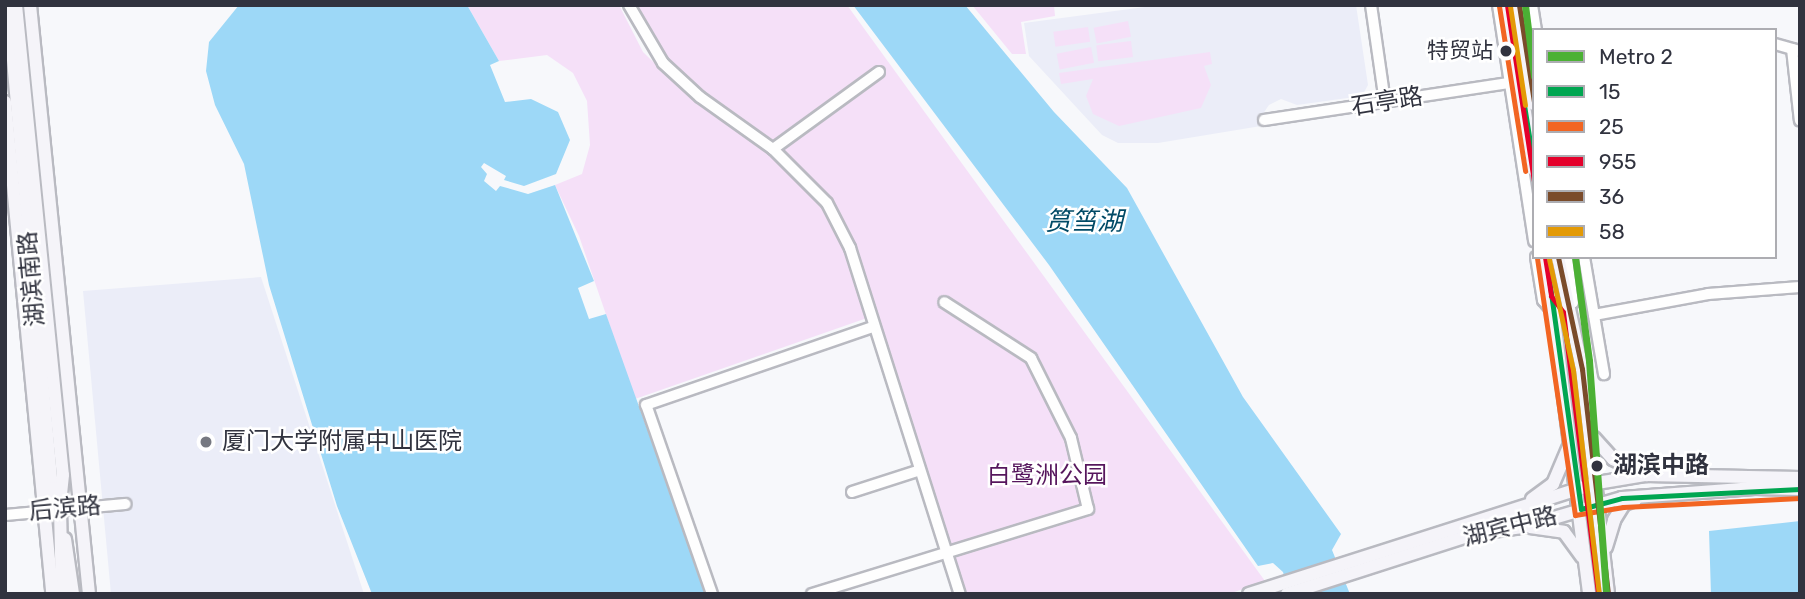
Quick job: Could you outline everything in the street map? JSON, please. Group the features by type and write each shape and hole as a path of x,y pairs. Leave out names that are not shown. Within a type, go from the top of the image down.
{"main road":[{"name":"湖滨南路","path":"8,5 52,488 60,509 73,594"},
{"name":"湖滨南路","path":"16,5 63,475 60,509 62,594"},
{"path":"30,5 89,594"},
{"path":"1508,5 1532,157"},
{"path":"1519,5 1532,91"},
{"path":"5,102 52,594"},
{"path":"1546,259 1590,594"},
{"path":"1558,259 1582,369 1608,594"},
{"path":"1591,432 1601,450 1646,475"},
{"path":"1516,509 1553,484 1566,462 1570,441"},
{"path":"1249,594 1284,588 1347,568 1597,483 1646,475 1800,478"},
{"name":"湖宾中路","path":"1347,568 1477,533 1523,527 1581,509 1641,497 1755,488 1800,489"},
{"path":"1604,558 1614,520 1624,504 1641,497"},
{"path":"1523,527 1564,532 1586,565"}],"street":[{"path":"629,5 663,63 700,97 773,149 832,212 850,248 960,594"},
{"path":"1371,5 1385,102"},
{"path":"1498,5 1532,228"},
{"path":"1532,5 1536,28"},
{"path":"1777,45 1796,50 1800,121"},
{"path":"773,149 879,72"},
{"name":"石亭路","path":"1264,120 1510,83"},
{"path":"1536,259 1543,300 1554,313"},
{"path":"1567,259 1582,369"},
{"path":"1584,259 1604,374"},
{"path":"1594,315 1708,294 1800,288"},
{"path":"812,594 1088,509 1067,427 1031,358 944,302"},
{"path":"712,594 646,405 873,327"},
{"path":"852,492 920,470"},
{"name":"后滨路","path":"5,515 125,504"}],"shaded area":[{"path":"1160,5 1356,5 1368,85 1362,96 1297,105 1281,99 1269,105 1260,118 1261,126 1158,143 1118,143 1102,135 1029,56 1024,23"},
{"name":"厦门大学附属中山医院","path":"261,277 364,594 111,594 83,291"}],"green space":[{"path":"467,5 619,5 643,52 680,88 761,145 816,196 846,248 867,318 635,399 579,236 555,185 582,174 590,145 587,101 573,73 547,55 499,61"},
{"name":"白鹭洲公园","path":"634,5 847,5 1265,581 1229,594 962,594 857,249 834,204 762,133 700,97 663,63"},
{"path":"972,5 1054,5 1055,16 1021,22 1026,54 1012,54"},
{"path":"1128,21 1131,37 1097,43 1094,28"},
{"path":"1088,27 1090,42 1055,47 1053,32"},
{"path":"1131,41 1133,57 1098,61 1096,45"},
{"path":"1091,47 1094,63 1060,69 1057,54"},
{"path":"1210,52 1212,64 1204,66 1211,85 1201,108 1119,126 1093,114 1086,96 1093,79 1061,84 1059,73"}],"water":[{"path":"239,5 467,5 499,61 490,65 505,102 531,99 558,112 570,140 556,174 524,186 504,180 506,176 484,163 481,167 487,174 484,181 496,191 500,186 528,194 555,185 594,281 578,288 589,319 606,314 706,594 372,594 337,506 269,285 244,164 215,105 206,71 209,42"},
{"name":"筼筜湖","path":"853,5 965,5 1054,112 1127,188 1243,397 1341,534 1332,550 1350,594 1289,594 1283,572 1273,563 1258,566 1049,265"},
{"path":"1800,521 1800,594 1711,594 1709,531"}],"metro line":[{"name":"2","path":"1525,5 1532,60"},
{"name":"2","path":"1575,259 1589,361 1606,594"}],"transit line":[{"name":"955","path":"1507,5 1532,168"},
{"name":"15","path":"1508,5 1532,155"},
{"name":"36","path":"1519,5 1532,89"},
{"name":"25","path":"1499,6 1525,171"},
{"name":"58","path":"1510,6 1525,105"},
{"name":"25","path":"1537,259 1575,515 1623,507 1800,498"},
{"name":"955","path":"1545,259 1551,296 1563,312 1598,593"},
{"name":"15","path":"1546,259 1581,509 1622,498 1800,489"},
{"name":"58","path":"1549,259 1573,370 1599,594"},
{"name":"36","path":"1558,259 1582,369 1608,594"}],"place":[{"name":"特贸站","path":"1506,51"},
{"name":"厦门大学附属中山医院","path":"206,442"},
{"name":"湖滨中路","path":"1597,466"}]}
